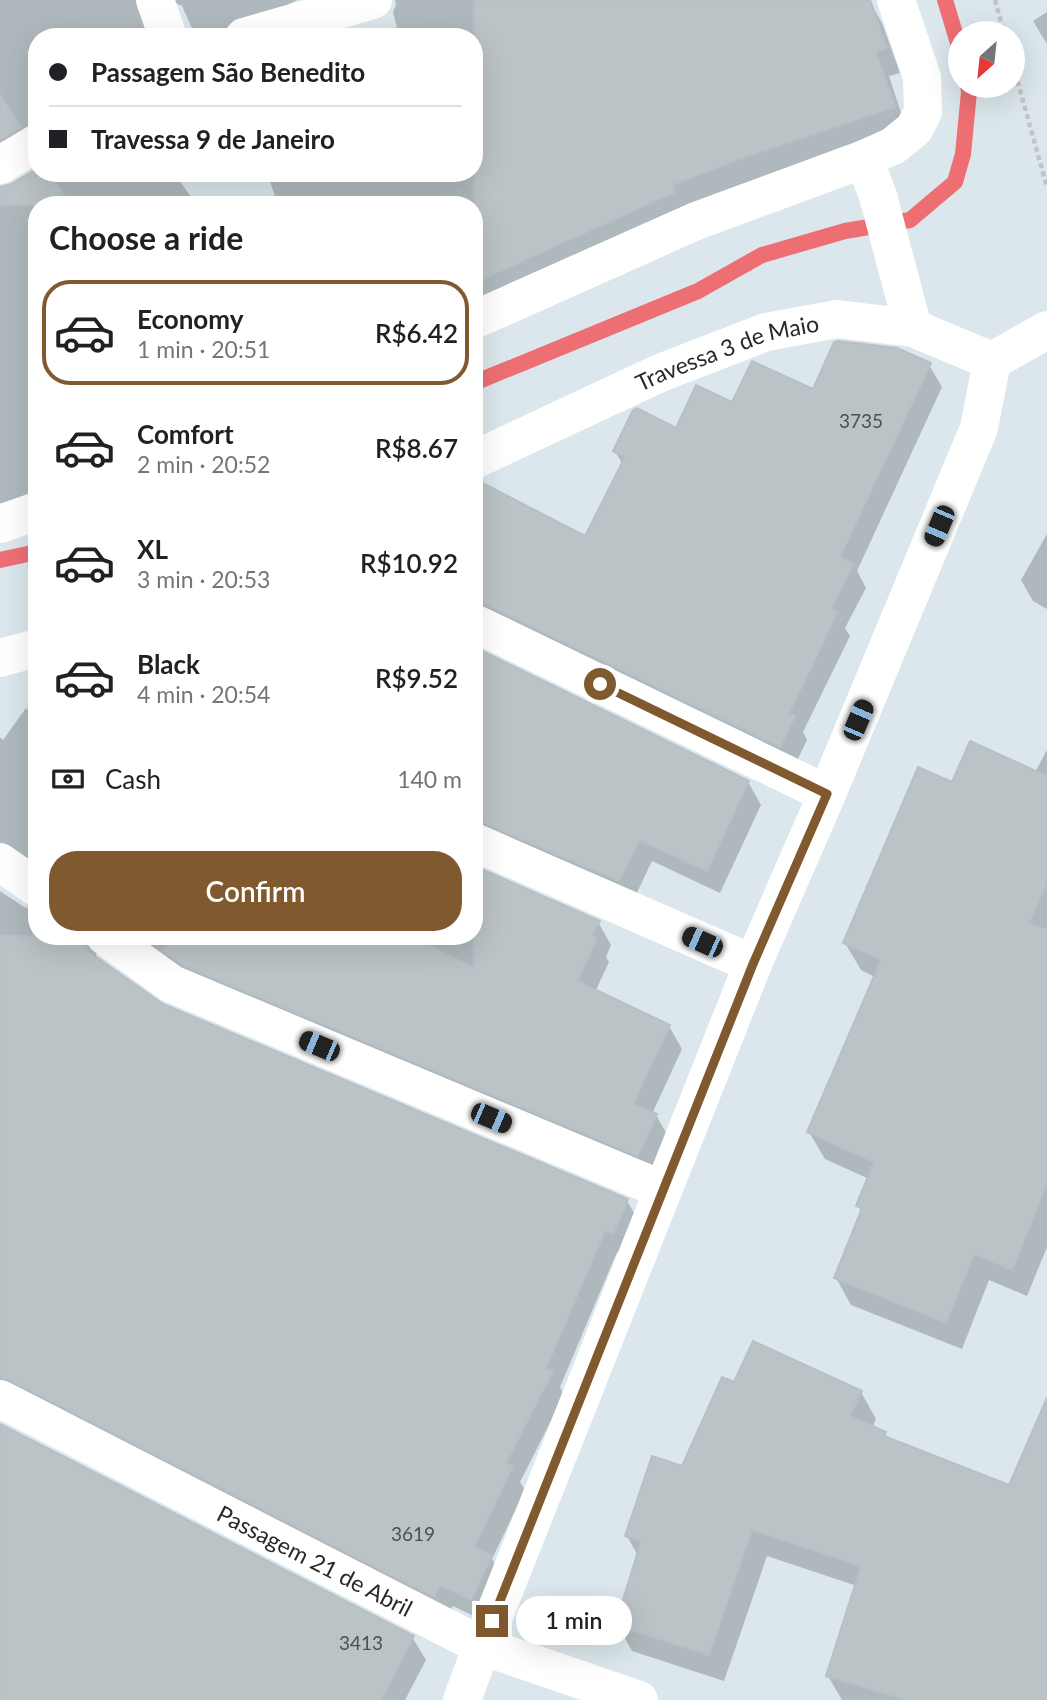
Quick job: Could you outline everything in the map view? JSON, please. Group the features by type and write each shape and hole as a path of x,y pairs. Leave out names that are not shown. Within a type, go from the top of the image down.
{"street":[{"path":"155,0 165,28"},
{"path":"275,28 373,0"},
{"path":"483,316 696,221 893,146 915,129 923,112 922,78 897,0"},
{"path":"0,165 28,148"},
{"path":"864,159 913,322"},
{"name":"Travessa 3 de Maio","path":"483,456 660,373 766,332 836,318 913,322 992,361"},
{"path":"462,1700 753,964 827,794 979,428 992,361 1047,330"},
{"path":"0,524 28,514"},
{"path":"483,628 827,794"},
{"path":"0,658 28,650"},
{"path":"483,846 753,964"},
{"path":"0,862 28,882"},
{"path":"118,945 172,984 663,1190"},
{"name":"Passagem 21 de Abril","path":"0,1399 482,1646 639,1700"}],"path":[{"path":"995,0 1001,21"},
{"path":"1022,98 1047,187"}],"building":[{"path":"474,0 870,0 887,48 876,52 895,107 728,163 672,185 675,192 483,279 483,196 474,196 474,182 483,182 483,28 474,28"},
{"path":"0,95 21,127 0,140"},
{"path":"28,174 28,182 56,182 64,196 28,196 28,205 0,205 0,187"},
{"path":"834,342 897,348 931,363 840,557 854,564 831,609 838,612 789,713 795,716 780,747 483,603 483,483 585,536 625,457 613,451 633,410 637,408 676,428 696,385 732,402 752,361 813,389"},
{"path":"483,651 749,781 707,871 639,840 619,881 483,822"},
{"path":"970,741 1047,776 1047,882 1029,923 1047,930 1047,1183 1012,1270 974,1254 946,1323 834,1278 862,1208 856,1206 874,1162 807,1132 881,960 843,943 918,767 952,782"},
{"path":"483,870 600,921 592,936 597,938 577,981 670,1025 633,1104 657,1114 638,1156 183,965 163,951 167,945 427,945 474,968 474,945 483,945"},
{"path":"0,936 28,936 28,945 85,945 92,954 163,1004 628,1199 613,1234 605,1231 546,1368 553,1371 506,1463 513,1466 474,1547 492,1556 471,1600 440,1585 434,1597 0,1377"},
{"path":"753,1341 862,1391 850,1416 886,1432 884,1436 1009,1485 1047,1398 1047,1700 907,1700 826,1676 861,1566 752,1530 709,1655 615,1625 641,1542 625,1536 652,1456 682,1466 722,1377 734,1382"},
{"path":"0,1424 414,1636 381,1700 0,1700"}],"waterway":[{"path":"945,0 951,21"},
{"path":"483,379 698,291 762,255 845,231 910,220 955,182 963,154 968,98"},
{"path":"0,560 28,554"}],"route":[{"path":"492,1621 753,964 827,794 600,684"}]}
